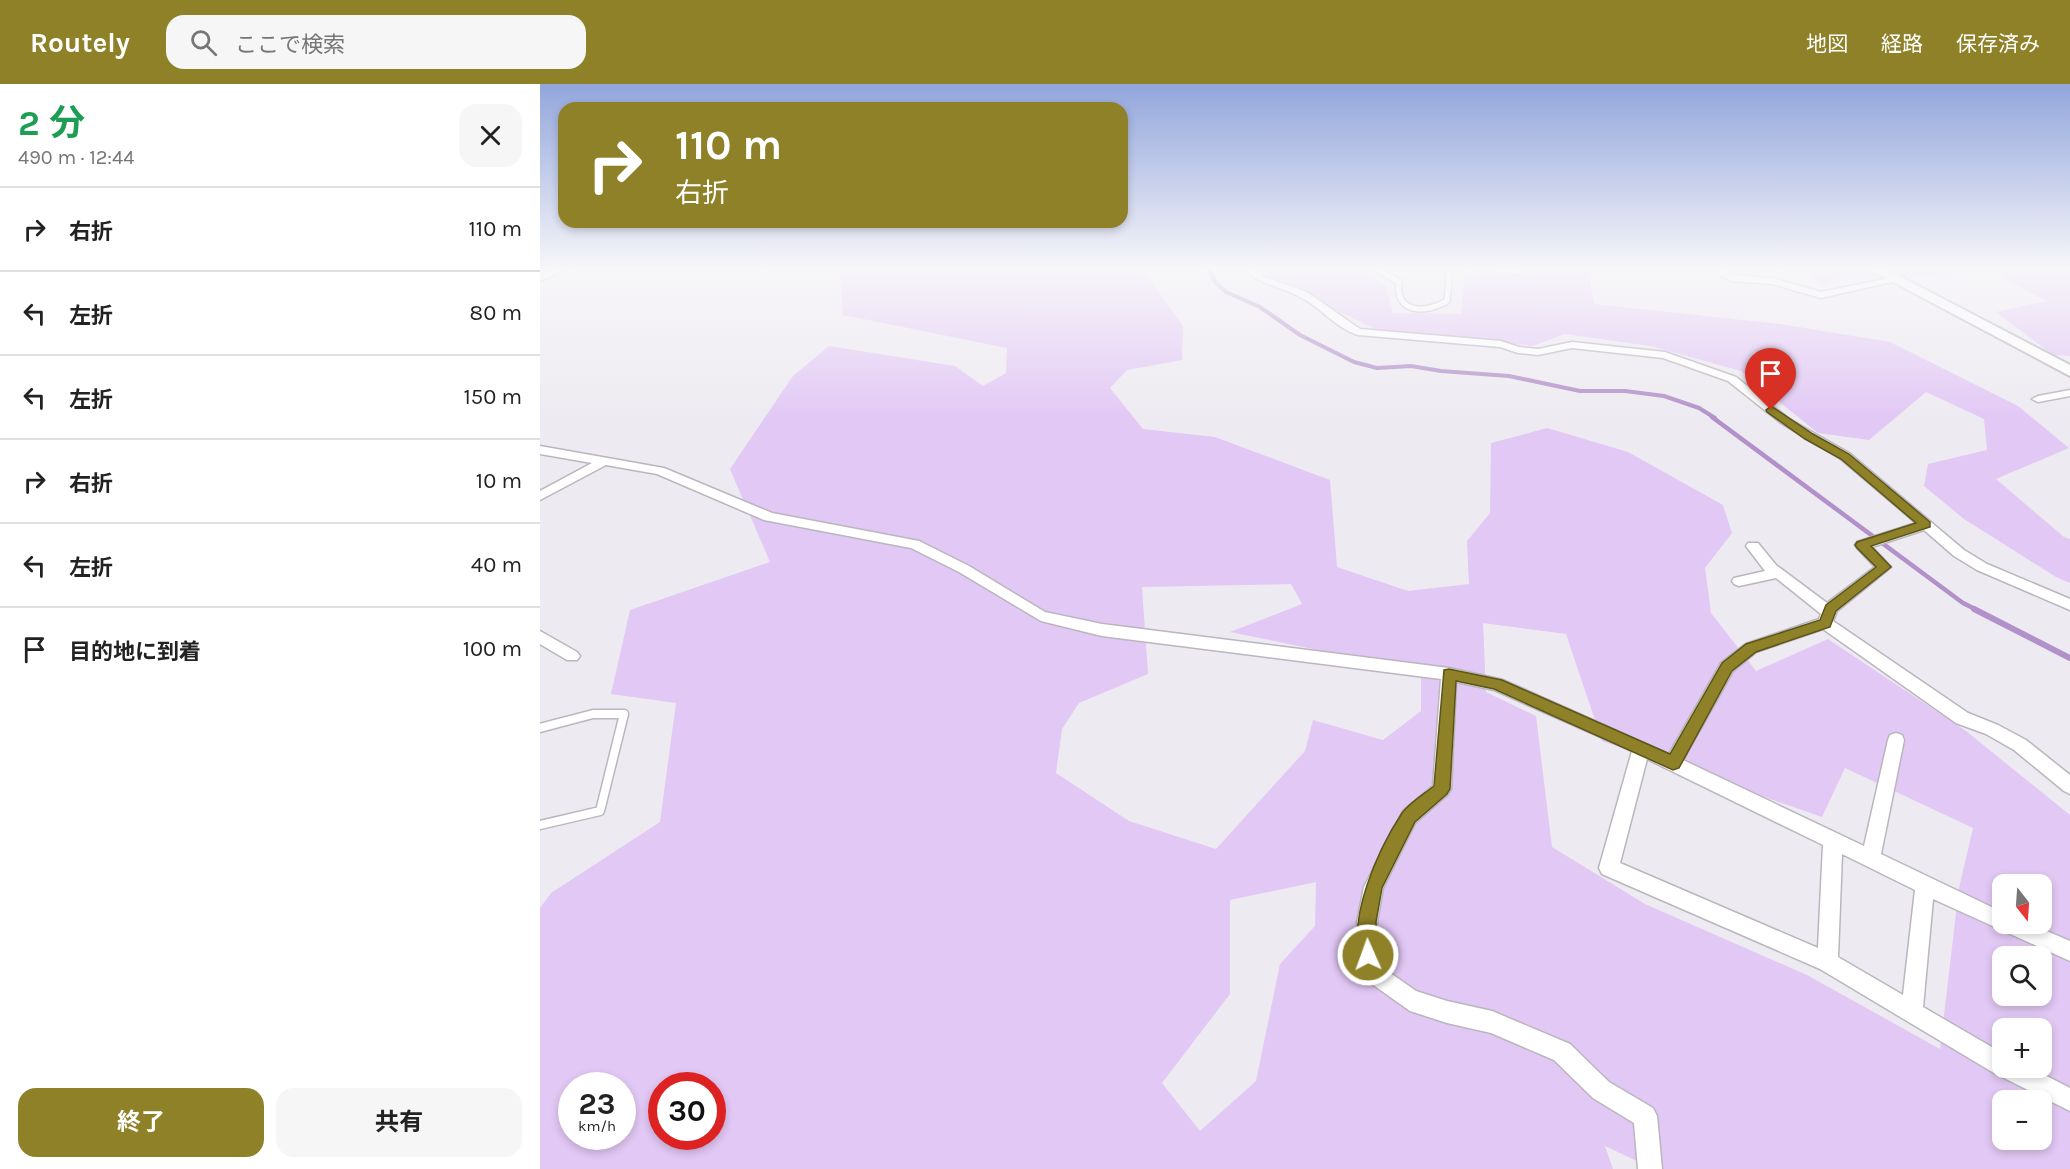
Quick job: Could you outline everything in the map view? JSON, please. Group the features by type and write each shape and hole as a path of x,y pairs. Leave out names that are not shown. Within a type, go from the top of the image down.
{"street":[{"path":"1333,318 1358,332 1386,336 1501,344 1518,350 1538,352 1572,345 1665,355 1732,379 1785,421 1845,456 1959,553 1982,567 2070,605"},
{"path":"1967,318 2070,371"},
{"path":"2038,399 2070,393"},
{"path":"540,450 660,471 769,517 914,544 964,569 1041,616 1102,630 1449,674 1497,684 1673,763 1992,917"},
{"path":"540,496 603,462"},
{"path":"1673,763 1727,667 1751,648 1827,618 1831,608 1884,567 1862,545 1925,525"},
{"path":"1753,546 1778,573 1827,618 1962,718 1987,726 2018,743 2053,769 2070,786"},
{"path":"1739,581 1778,573"},
{"path":"540,637 572,656"},
{"path":"1449,674 1442,789 1409,817 1374,888 1367,922 1368,955 1379,977 1410,1000 1447,1012 1492,1022 1562,1052 1601,1090 1645,1116 1650,1169"},
{"path":"1871,858 1896,740"},
{"path":"1641,748 1609,868 1827,962 1992,1059"},
{"path":"1827,962 1833,840"},
{"path":"1912,1014 1924,884"},
{"path":"2030,934 2070,951"},
{"path":"2027,1078 2070,1100"}],"lane":[{"path":"540,728 593,714 624,714 600,811 540,825"}],"shaded area":[{"path":"856,318 1177,318 1183,326 1182,360 1127,370 1110,388 1143,429 1215,437 1330,480 1337,567 1408,591 1469,584 1467,541 1490,513 1491,443 1547,428 1628,452 1723,505 1732,533 1705,568 1711,613 1756,671 1828,639 1966,731 2070,815 2070,1169 1654,1169 1605,1146 1613,1169 540,1169 540,908 551,893 660,822 676,703 611,694 630,610 770,562 730,469 793,376 829,346 955,366 983,386 1006,373 1007,348","holes":["1291,584 1302,604 1230,632 1421,671 1421,711 1383,740 1313,720 1305,751 1216,849 1129,821 1056,773 1062,729 1079,703 1148,674 1142,587","1483,623 1566,634 1602,741 1822,817 1845,768 1973,828 1959,888 1940,1049 1807,975 1645,904 1552,847 1536,716 1486,692","1316,882 1315,926 1280,964 1256,1081 1200,1131 1162,1083 1230,994 1230,900"]},
{"path":"1352,318 1721,318 1781,324 1890,342 2018,406 2069,448 1996,479 2064,537 2070,539 2070,583 2056,577 1964,519 1924,486 1928,464 1987,450 1984,419 1926,392 1869,440 1818,433 1741,371 1650,346 1565,334 1533,346 1375,329"},
{"path":"2003,318 2070,318 2070,356 2053,355"}],"waterway":[{"path":"1275,318 1300,335 1354,362 1377,368 1411,366 1441,371 1509,376 1580,391 1625,391 1664,396 1699,408 1715,418"},
{"path":"1712,417 1963,603 1977,610"},
{"path":"1974,609 2070,658"}],"route":[{"path":"1368,955 1367,922 1374,888 1409,817 1442,789 1449,674 1497,684 1673,763 1727,667 1751,648 1825,623 1831,608 1884,567 1862,545 1925,525 1845,456 1809,436 1771,410"}]}
